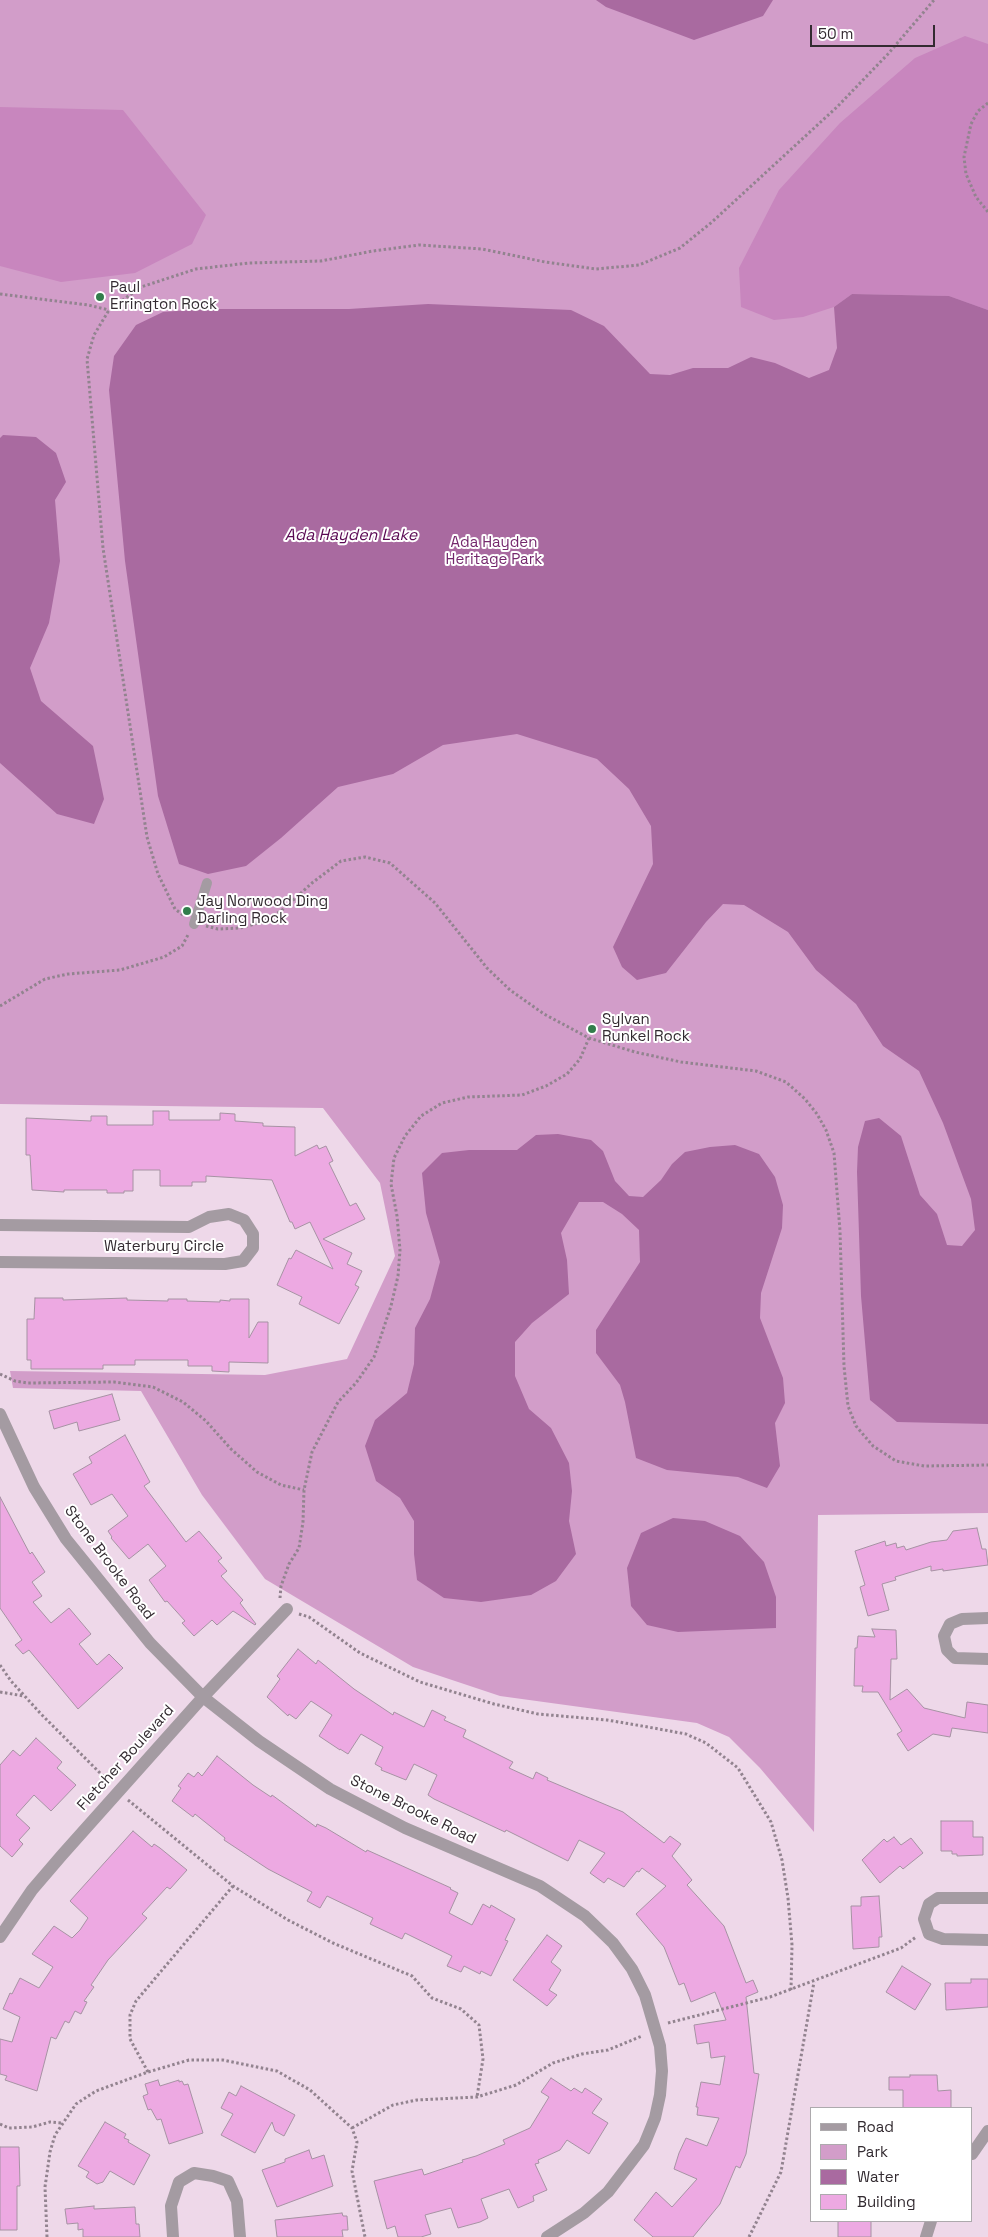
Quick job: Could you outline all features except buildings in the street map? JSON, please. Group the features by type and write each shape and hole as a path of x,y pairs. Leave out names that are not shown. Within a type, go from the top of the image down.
{"street":[{"name":"Waterbury Circle","path":"0,1225 189,1227 209,1217 229,1214 244,1220 253,1234 253,1248 243,1261 225,1264 0,1262"},
{"name":"Stone Brooke Road","path":"0,1414 34,1486 66,1539 150,1643 203,1697 259,1741 330,1789 404,1828 540,1886 585,1916 613,1943 632,1968 645,1995 660,2046 662,2071 660,2096 655,2118 644,2144 608,2192 584,2213 547,2237"},
{"name":"Fletcher Boulevard","path":"0,1937 32,1890 203,1697 287,1609"},
{"path":"988,1618 962,1619 950,1624 944,1636 947,1650 954,1658 988,1660"},
{"path":"988,1898 938,1898 929,1904 924,1919 929,1934 943,1939 988,1940"},
{"path":"973,2153 988,2131"},
{"path":"173,2237 171,2206 176,2190 179,2182 194,2173 228,2181 237,2201 240,2237"},
{"path":"926,2237 931,2222"}],"lane":[{"path":"194,924 207,882"}],"path":[{"path":"934,0 888,54 837,107 712,222 680,248 639,265 596,269 544,262 482,250 419,245 321,261 249,263 196,269 141,288 108,310 94,335 88,359 103,548 147,837 158,874 175,909 194,924 218,929 240,928 262,922 281,911 312,883 341,861 365,856 390,863 435,903 487,968 510,990 544,1014 588,1038 635,1052 681,1062 756,1071 786,1082 805,1099 826,1130 834,1153 840,1231 844,1366 848,1406 856,1426 873,1446 896,1461 924,1466 988,1465"},
{"path":"988,103 978,111 972,124 964,157 966,174 976,196 988,212"},
{"path":"0,294 88,305 108,310"},
{"path":"0,1006 45,979 68,974 120,970 164,957 182,946 194,924"},
{"path":"588,1038 580,1059 567,1074 546,1086 522,1095 468,1097 442,1104 421,1116 405,1136 394,1158 391,1184 397,1216 400,1250 398,1276 385,1328 374,1357 356,1383 338,1402 312,1452 304,1490 303,1522 299,1548 289,1564 281,1586 280,1598 287,1609 309,1617 360,1653 420,1682 494,1704 538,1714 607,1720 648,1726 686,1734 706,1743 738,1768 771,1822 782,1860 788,1898 792,1945 791,1990"},
{"path":"0,1374 15,1381 28,1383 114,1382 153,1387 183,1402 206,1421 258,1472 281,1485 304,1490"},
{"path":"0,1666 24,1696 118,1792 233,1886 295,1924 334,1943 412,1976 432,1998 461,2009 479,2025 483,2059 477,2097"},
{"path":"0,1692 24,1696"},
{"path":"148,2072 130,2039 130,2015 136,2001 233,1886"},
{"path":"749,2237 781,2172 814,1981"},
{"path":"47,2237 46,2179 50,2152 62,2123 76,2104 96,2091 148,2072 189,2060 223,2060 277,2070 310,2090 352,2128 357,2142 352,2171 365,2237"},
{"path":"0,2124 9,2128 32,2127 50,2122 62,2123"}],"green space":[{"name":"Ada Hayden Heritage Park","path":"0,0 988,0 988,1513 818,1515 814,1832 760,1768 729,1737 697,1723 500,1696 413,1667 265,1579 202,1495 141,1391 13,1388 10,1371 265,1375 347,1359 395,1256 380,1183 323,1108 0,1104"}],"shaded area":[{"path":"965,36 988,44 988,310 949,296 852,294 834,307 803,317 774,320 741,307 739,268 779,190 840,123 915,58"},
{"path":"0,107 123,110 206,215 192,244 135,273 61,282 0,266"}],"water":[{"path":"596,0 773,0 763,16 694,40 606,7"},
{"name":"Ada Hayden Lake","path":"852,294 949,296 988,310 988,1424 897,1422 870,1400 861,1296 857,1172 858,1147 865,1121 879,1118 901,1136 920,1195 937,1214 947,1245 962,1246 975,1230 971,1199 943,1123 919,1071 883,1046 856,1004 816,970 788,932 744,905 723,904 706,922 666,973 637,980 622,967 613,947 653,864 651,826 629,789 597,759 517,734 443,745 393,774 338,787 281,838 246,866 208,874 179,864 158,796 125,561 109,390 114,356 136,325 163,312 201,309 349,309 428,304 571,310 604,326 650,374 670,375 693,368 728,368 751,357 775,363 809,378 829,370 837,348 834,307"},
{"path":"3,435 36,437 56,453 66,482 55,500 60,561 49,623 30,668 41,701 93,746 104,799 94,824 57,814 0,763 0,438"},
{"path":"558,1134 591,1140 603,1151 615,1181 629,1196 643,1197 661,1180 672,1164 685,1152 710,1147 735,1145 759,1154 775,1177 783,1205 782,1228 761,1293 760,1318 783,1378 785,1403 775,1423 780,1466 767,1488 738,1477 667,1470 636,1458 620,1385 596,1353 596,1330 640,1262 639,1230 622,1214 603,1202 579,1202 561,1233 567,1260 569,1294 532,1323 515,1342 515,1376 529,1409 551,1428 569,1463 572,1491 569,1521 576,1554 556,1581 531,1595 481,1602 444,1598 417,1580 414,1554 414,1521 400,1498 376,1481 365,1446 375,1420 407,1393 414,1364 415,1328 430,1299 440,1262 426,1213 422,1173 442,1153 469,1150 517,1150 536,1135"},
{"path":"673,1518 705,1521 740,1536 764,1562 776,1597 776,1628 678,1632 647,1625 631,1606 627,1568 641,1533"}],"place":[{"name":"Paul Errington Rock","path":"100,297"},
{"name":"Jay Norwood Ding Darling Rock","path":"187,911"},
{"name":"Sylvan Runkel Rock","path":"592,1029"}]}
